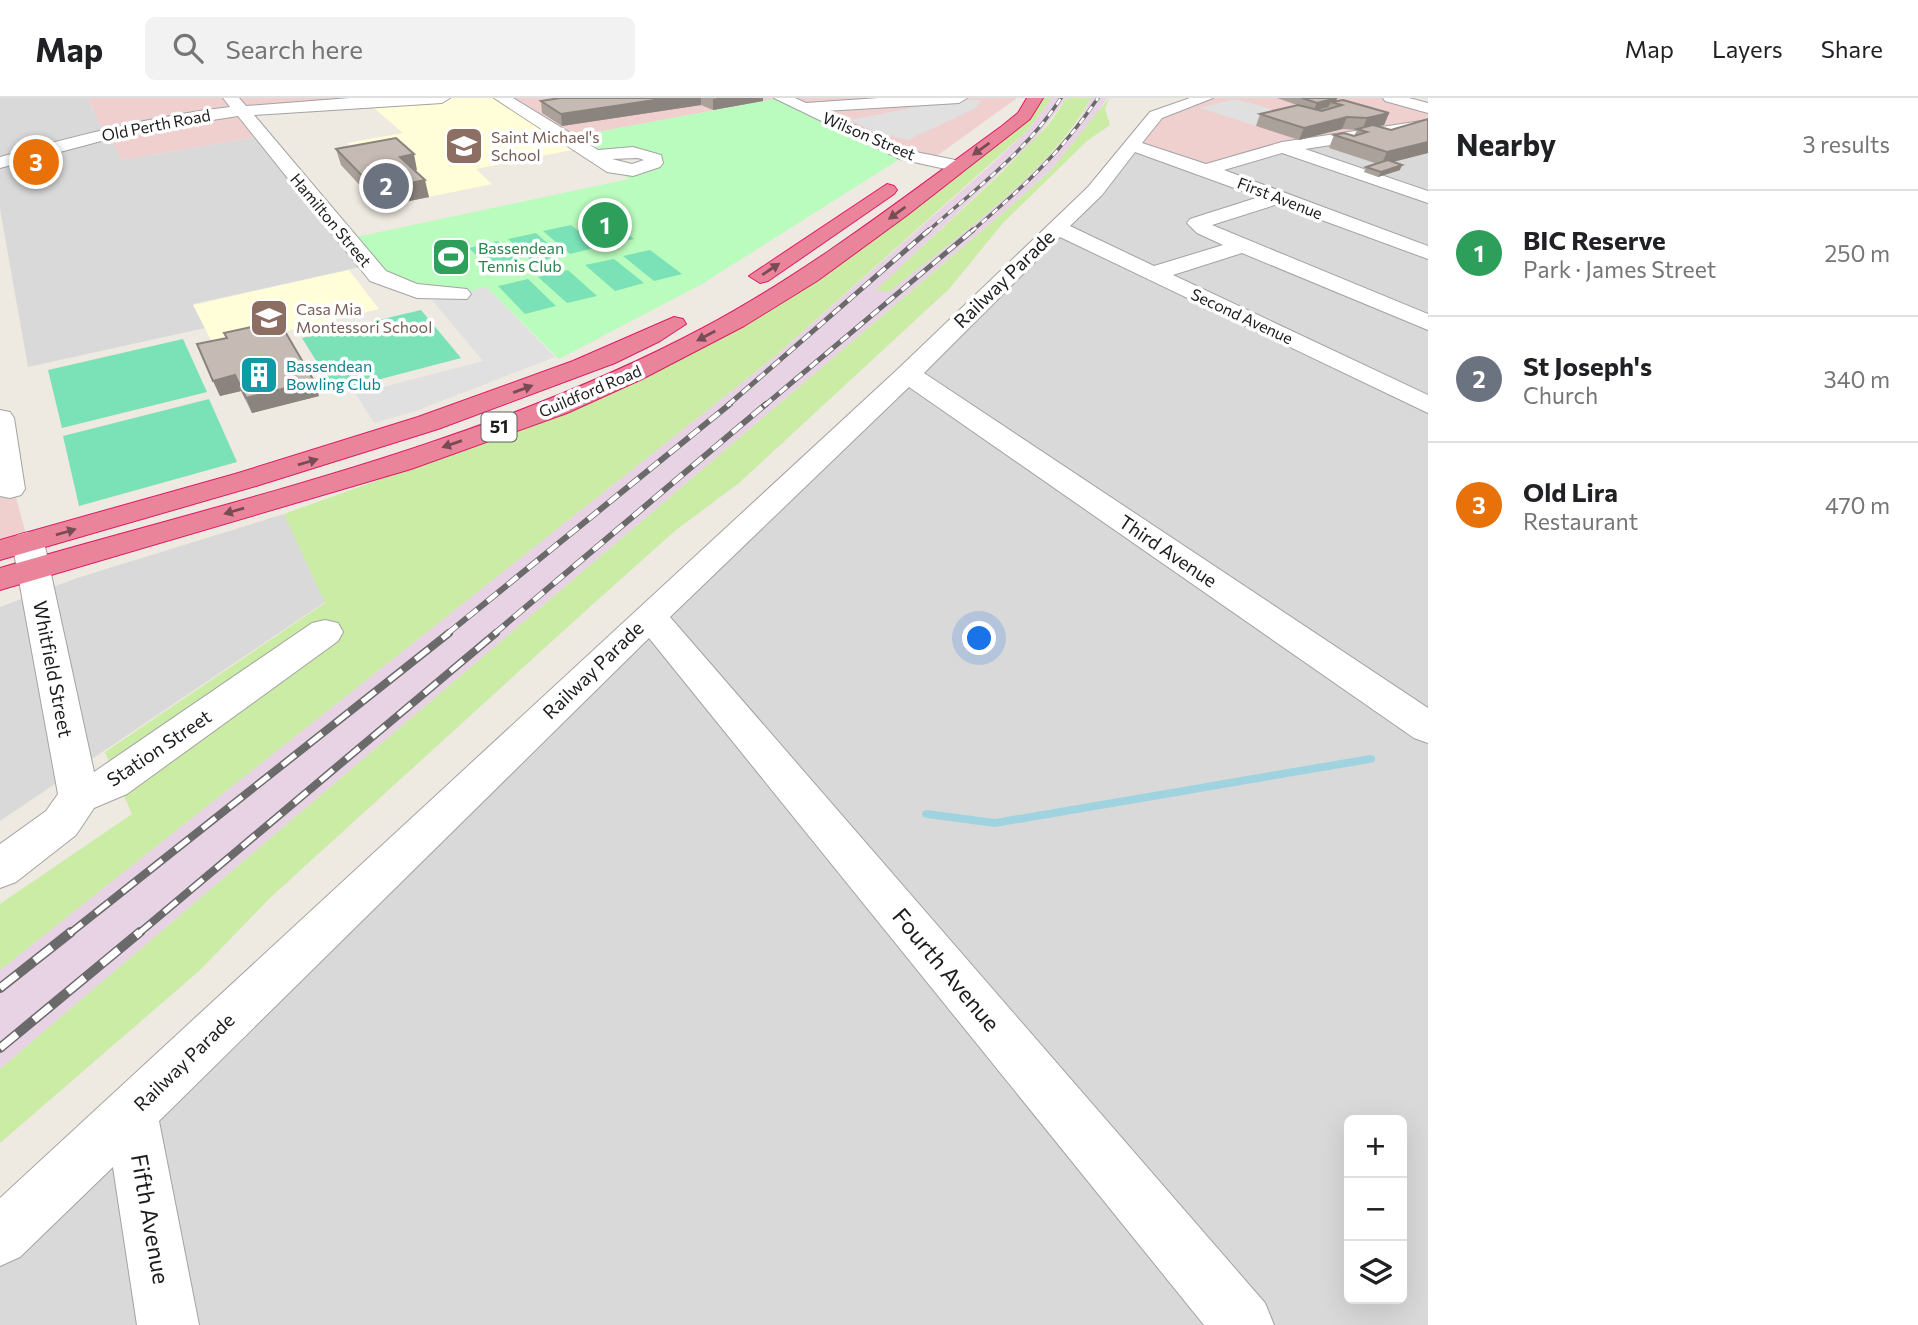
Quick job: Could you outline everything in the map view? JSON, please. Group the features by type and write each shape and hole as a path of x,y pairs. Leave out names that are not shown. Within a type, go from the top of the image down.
{"highway":[{"name":"Guildford Road","path":"15,560 393,465 528,417 632,374 714,332 831,262 954,156 1008,130 1024,116 1035,98"},
{"path":"735,291 931,160"},
{"name":"Guildford Road","path":"15,560 446,417 575,370 702,309"}],"street":[{"name":"Old Perth Road","path":"0,158 127,124 237,105 376,98"},
{"name":"Old Perth Road","path":"0,163 130,128 237,105 442,98"},
{"path":"502,98 594,156"},
{"name":"Wilson Street","path":"782,98 906,155 931,160 954,156"},
{"path":"803,108 959,98"},
{"name":"Railway Parade","path":"0,1237 650,616 908,374 1095,191 1154,118 1156,107 1205,98"},
{"path":"1391,98 1428,107"},
{"path":"1411,98 1428,107"},
{"name":"Hamilton Street","path":"237,105 377,276 400,289 420,294 459,294"},
{"path":"1205,170 1282,147 1428,125"},
{"name":"First Avenue","path":"1132,146 1205,170 1428,253"},
{"path":"1282,147 1428,197"},
{"path":"1278,197 1202,219 1197,223 1244,246 1428,323"},
{"name":"Second Avenue","path":"1056,228 1428,405"},
{"path":"1152,274 1244,246"},
{"name":"Third Avenue","path":"908,374 1428,728"},
{"path":"0,418 10,489"},
{"name":"Whitfield Street","path":"15,560 79,796"},
{"name":"Fourth Avenue","path":"650,616 1243,1325"},
{"name":"Station Street","path":"79,796 112,782 325,632"},
{"path":"0,869 61,823 79,796"},
{"name":"Fifth Avenue","path":"131,1113 168,1325"}],"shaded area":[{"path":"0,98 88,98 102,130 0,158"},
{"path":"88,98 376,98 154,119 102,130"},
{"name":"Saint Michael's School","path":"442,98 502,98 582,148 476,169 492,184 429,197 364,161 347,143 403,133 368,103"},
{"path":"502,98 780,98 565,138"},
{"path":"782,98 1017,98 931,160"},
{"path":"917,98 981,100 976,108 908,140 875,132 850,120 943,102 830,111 814,104"},
{"path":"1052,98 1067,98 1035,139 877,290 945,246 1051,154 1075,128 1091,98 1107,98 1086,130 1051,170 1011,206 0,1069 0,970 773,358 993,163 1027,131"},
{"path":"1205,98 1391,98 1428,108 1428,125 1282,147 1205,170 1132,146 1154,118"},
{"path":"1236,99 1293,116 1256,126 1200,108"},
{"path":"240,110 261,136 122,160 107,133"},
{"path":"1428,125 1428,1325 0,1325 0,1237 1132,146 1282,147"},
{"path":"107,133 122,160 261,136 369,265 193,304 205,328 28,367 0,209 0,163"},
{"name":"Casa Mia Montessori School","path":"349,270 379,309 215,348 193,305"},
{"path":"486,287 555,357 413,412 374,423 356,394 483,361 432,300"},
{"path":"0,455 9,472 28,542 0,550"},
{"path":"284,514 325,602 0,821 0,607 77,578"}],"green space":[{"path":"780,98 906,155 702,284 559,359 486,287 459,294 400,289 347,239 629,179 614,168 654,159 594,156 565,138"},
{"path":"1044,98 1052,98 1027,131 773,358 0,970 0,904 132,814 105,752 325,603 284,514 451,454 642,377 722,338 796,292 1031,115"},
{"path":"1067,98 1091,98 1074,125 1027,177 1000,203 889,292 876,290 999,175 1049,124"},
{"path":"1109,98 1105,109 1110,125 1087,141 1003,223 949,289 739,483 676,530 593,604 271,897 199,971 0,1143 0,1069 1011,206 1051,170"},
{"path":"606,217 634,239 607,245 580,223"},
{"path":"571,225 598,247 570,254 543,231"},
{"path":"536,233 562,256 533,262 508,239"},
{"path":"498,241 523,265 493,272 469,248"},
{"path":"650,250 682,274 654,281 623,256"},
{"path":"614,259 644,283 615,291 585,265"},
{"path":"568,270 597,296 567,303 538,277"},
{"path":"528,279 556,306 525,314 498,286"},
{"path":"421,310 461,358 335,391 302,338"},
{"path":"183,339 207,392 62,428 48,370"},
{"path":"209,399 237,462 79,506 63,436"}],"building":[{"path":"560,98 668,98 561,114 541,101"},
{"path":"1302,98 1337,98 1317,103"},
{"path":"1343,100 1389,113 1367,118 1347,117 1304,128 1260,114 1298,105 1322,111 1342,105 1331,102"},
{"path":"1428,119 1428,142 1387,152 1334,135 1344,133 1354,136 1367,132 1357,129 1373,125 1391,130"},
{"path":"396,138 414,154 400,157 425,180 376,190 336,149"},
{"path":"1388,160 1402,165 1381,172 1366,167"},
{"path":"451,244 463,257 448,260 436,247"},
{"name":"Bassendean Bowling Club","path":"270,323 274,331 283,328 314,381 246,398 235,375 213,381 197,344 227,338 224,333"}],"waterway":[{"path":"927,814 995,823 1370,759"}],"railway":[{"path":"927,232 1016,153 1061,98"},
{"path":"971,232 1039,170 1098,98"},
{"path":"727,406 929,230"},
{"path":"764,406 973,230"},
{"path":"447,634 730,404"},
{"path":"494,634 766,404"},
{"path":"69,934 449,633"},
{"path":"138,934 496,633"},
{"path":"0,988 71,932"},
{"path":"0,1048 140,932"}],"place":[{"name":"Saint Michael's School","path":"464,146"},
{"name":"Old Lira","path":"36,162"},
{"name":"St Joseph's","path":"386,186"},
{"name":"BIC Reserve","path":"605,225"},
{"name":"Bassendean Tennis Club","path":"451,257"},
{"name":"Casa Mia Montessori School","path":"269,318"},
{"name":"Bassendean Bowling Club","path":"259,375"}]}
